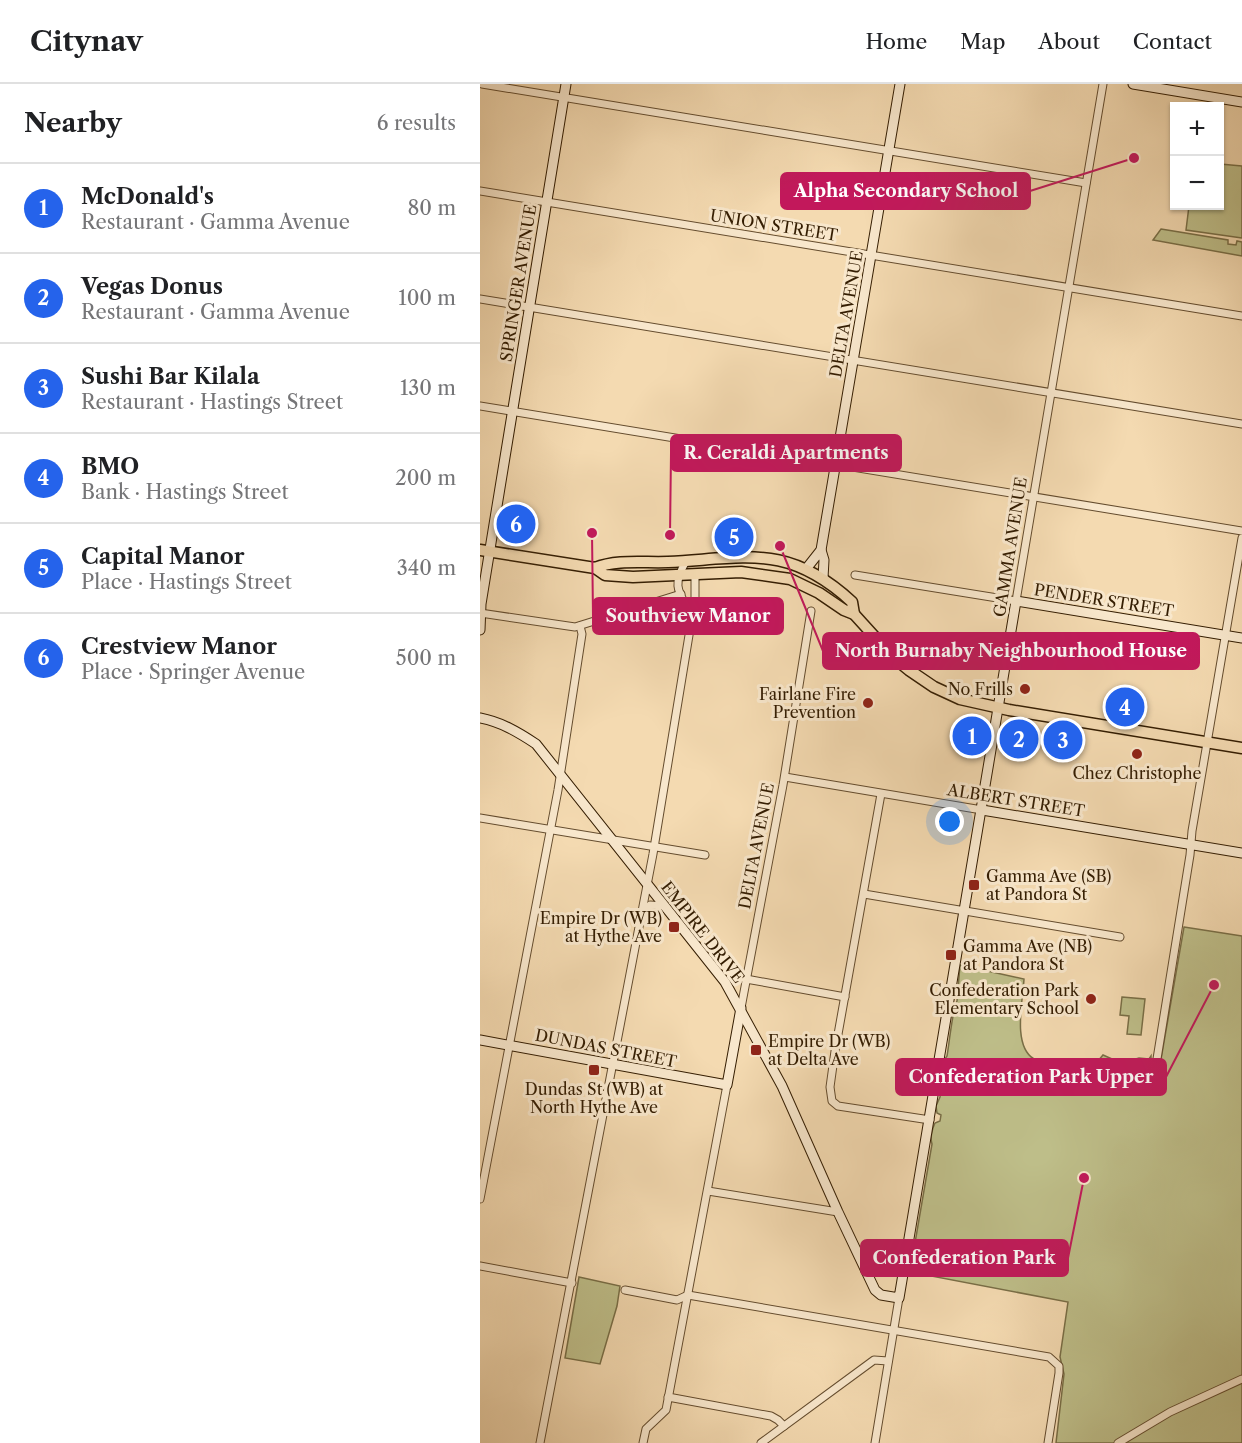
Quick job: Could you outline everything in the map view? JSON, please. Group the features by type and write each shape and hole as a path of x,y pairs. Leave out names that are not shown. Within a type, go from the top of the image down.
{"main road":[{"path":"485,551 595,568 605,575 633,577 741,572 790,579 813,589 854,614 893,657 922,680 960,699 999,708 1242,748"},
{"path":"595,568 606,563 753,557 772,559 806,569 823,578 852,602 854,614"}],"street":[{"path":"482,84 1086,183"},
{"name":"SPRINGER AVENUE","path":"480,630 485,551 512,412 566,84"},
{"name":"DELTA AVENUE","path":"823,578 824,560 821,550 900,84"},
{"name":"GAMMA AVENUE","path":"899,1298 1102,84"},
{"path":"1133,84 1242,102"},
{"name":"UNION STREET","path":"480,191 1242,316"},
{"path":"480,299 1242,424"},
{"path":"480,406 1242,531"},
{"path":"1156,1065 1242,538"},
{"name":"DELTA AVENUE","path":"806,569 821,550"},
{"path":"686,561 678,575 676,585 692,617"},
{"path":"540,1443 654,847 692,617 695,613 695,574"},
{"name":"PENDER STREET","path":"855,575 1242,638"},
{"path":"481,613 563,627 580,626 681,594"},
{"name":"DELTA AVENUE","path":"727,1085 785,777 811,611"},
{"path":"480,1199 560,772 582,634 580,626"},
{"name":"EMPIRE DRIVE","path":"480,718 514,730 536,744 720,974 741,1008 782,1086 875,1290 881,1295 899,1298"},
{"name":"ALBERT STREET","path":"785,777 1242,853"},
{"path":"880,794 829,1094 838,1106 930,1120"},
{"path":"480,818 705,855"},
{"path":"864,894 1120,937"},
{"path":"642,914 650,905 665,906"},
{"path":"746,979 844,997"},
{"name":"DUNDAS STREET","path":"480,1040 727,1085"},
{"path":"643,1443 646,1429 666,1410 727,1085"},
{"path":"708,1191 838,1212"},
{"path":"480,1266 572,1283"},
{"path":"625,1290 677,1300 688,1296 1043,1355 1055,1361 1059,1366 1048,1443"},
{"path":"875,1443 899,1298"},
{"path":"761,1443 769,1440 784,1426 874,1360 888,1362"},
{"path":"1118,1443 1170,1412 1242,1379"},
{"path":"668,1397 771,1416 784,1426"}],"green space":[{"path":"1224,164 1242,166 1242,238 1186,230 1188,210 1224,210"},
{"path":"1161,229 1228,240 1228,244 1236,245 1237,241 1242,242 1242,256 1153,240"},
{"path":"1184,927 1242,936 1242,1443 1056,1443 1064,1374 1060,1357 1068,1302 910,1272 931,1139 935,1123 940,1121 941,1115 937,1113 936,1106 940,1097 957,1001 960,965 1024,979 1021,1034 1027,1053 1040,1062 1088,1073 1103,1055 1121,1063 1139,1058 1149,1059 1151,1056 1151,1063 1160,1065"},
{"path":"1122,997 1145,999 1141,1035 1127,1034 1129,1016 1120,1015"},
{"path":"579,1277 620,1286 617,1306 600,1364 565,1358"}],"place":[{"name":"Alpha Secondary School","path":"1134,158"},
{"name":"Crestview Manor","path":"516,524"},
{"name":"Southview Manor","path":"592,533"},
{"name":"R. Ceraldi Apartments","path":"670,535"},
{"name":"Capital Manor","path":"734,537"},
{"name":"North Burnaby Neighbourhood House","path":"780,546"},
{"name":"No Frills","path":"1025,689"},
{"name":"Fairlane Fire Prevention","path":"868,703"},
{"name":"BMO","path":"1125,707"},
{"name":"McDonald's","path":"972,736"},
{"name":"Vegas Donus","path":"1019,739"},
{"name":"Sushi Bar Kilala","path":"1063,740"},
{"name":"Chez Christophe","path":"1137,754"},
{"name":"Gamma Ave (SB) at Pandora St","path":"974,885"},
{"name":"Empire Dr (WB) at Hythe Ave","path":"674,927"},
{"name":"Gamma Ave (NB) at Pandora St","path":"951,955"},
{"name":"Confederation Park Upper","path":"1214,985"},
{"name":"Confederation Park Elementary School","path":"1091,999"},
{"name":"Empire Dr (WB) at Delta Ave","path":"756,1050"},
{"name":"Dundas St (WB) at North Hythe Ave","path":"594,1070"},
{"name":"Confederation Park","path":"1084,1178"}]}
